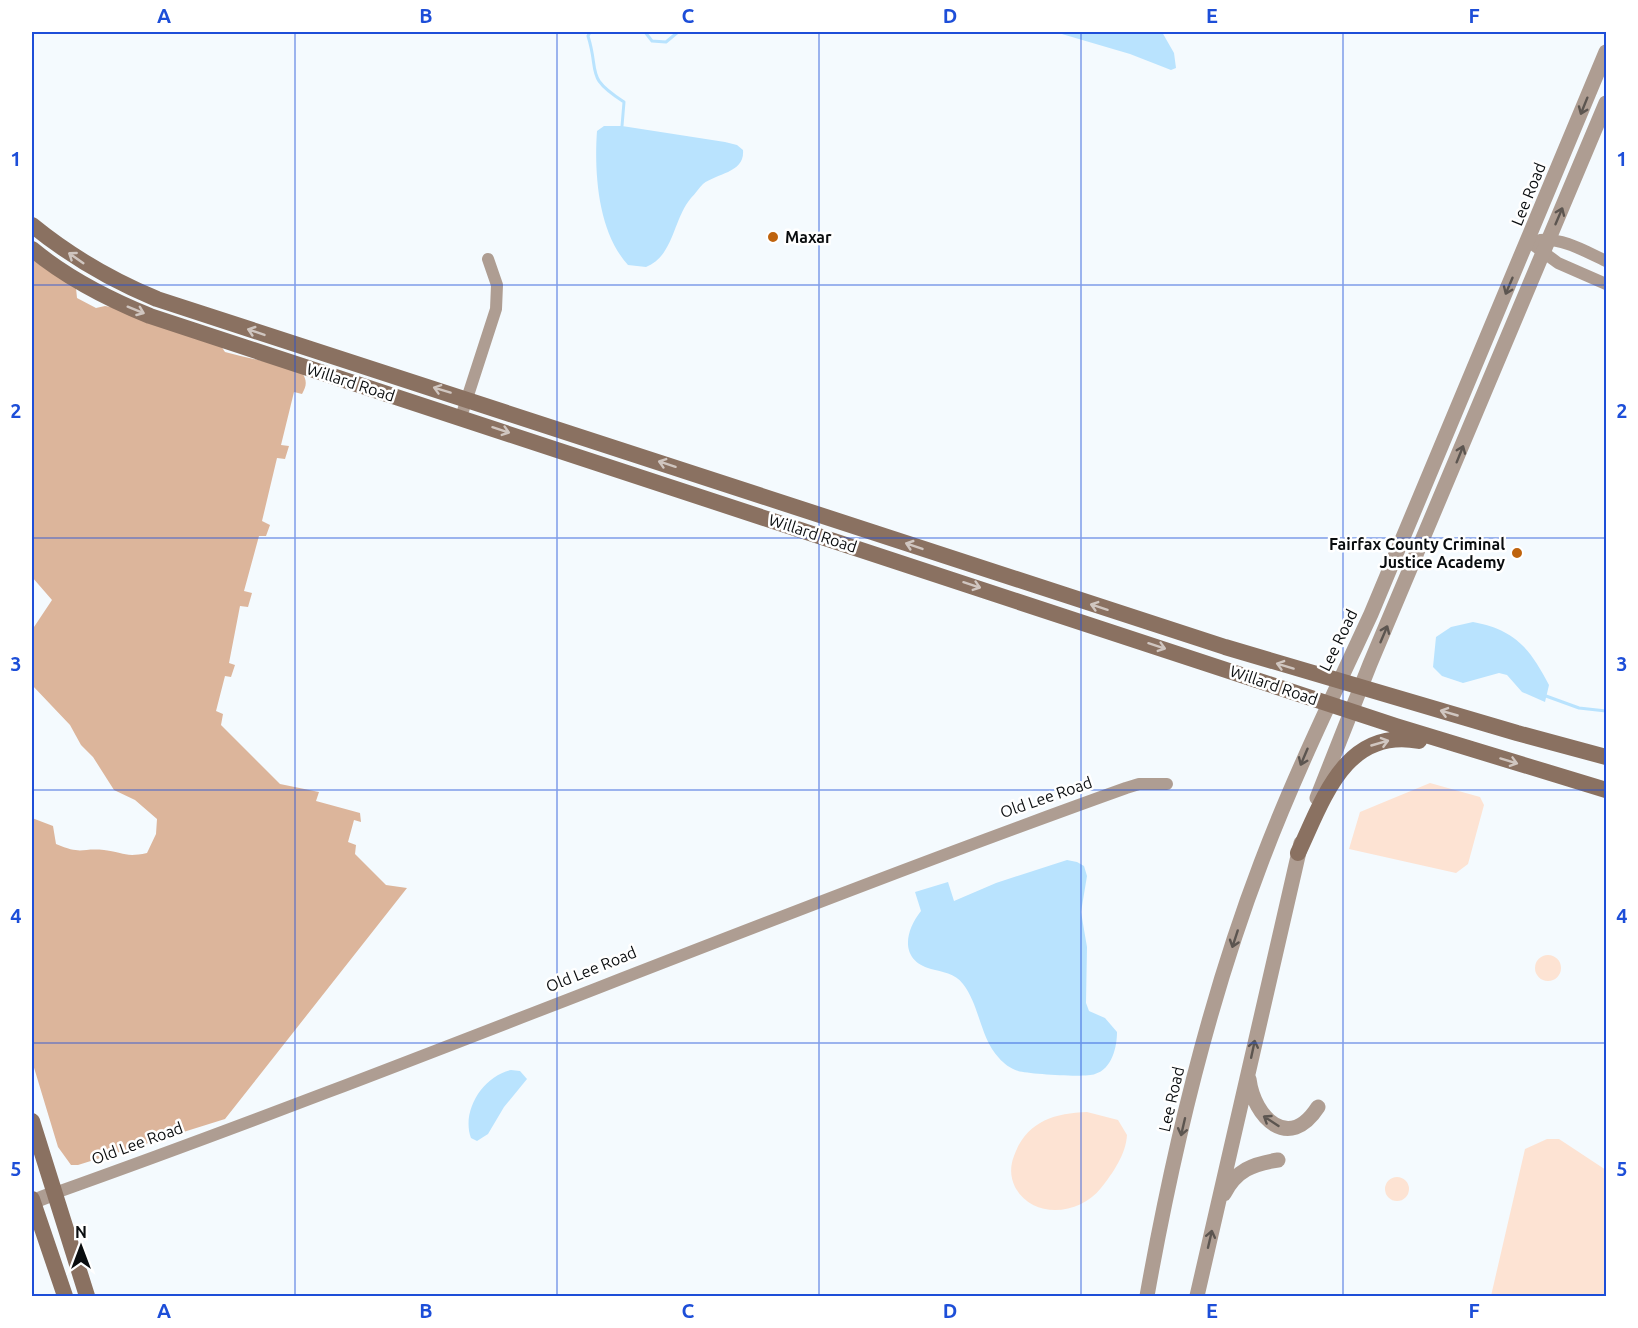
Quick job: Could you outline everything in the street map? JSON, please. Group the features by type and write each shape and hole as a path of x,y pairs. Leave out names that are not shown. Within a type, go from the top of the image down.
{"main road":[{"name":"Willard Road","path":"32,225 83,263 123,285 157,298 467,398 1021,582 1337,681 1606,757"},
{"name":"Willard Road","path":"32,249 74,278 115,301 150,316 1353,712 1606,790"},
{"path":"1298,853 1334,780 1350,760 1367,748 1401,739 1481,753"},
{"path":"32,1121 87,1296"},
{"path":"32,1201 65,1296"}],"street":[{"name":"Lee Road","path":"1147,1296 1158,1233 1212,1011 1261,861 1327,703 1371,614 1606,52"},
{"path":"1197,1296 1298,853 1361,688 1606,103"},
{"path":"1528,240 1550,239 1568,244 1606,261"},
{"path":"1528,240 1558,263 1606,284"},
{"path":"461,417 496,309 497,285 488,259"},
{"name":"Old Lee Road","path":"32,1201 452,1044 973,842 1125,788 1139,784 1167,784"},
{"path":"1248,1072 1254,1101 1263,1116 1274,1125 1288,1130 1295,1128 1307,1122 1318,1107"},
{"path":"1218,1208 1229,1185 1244,1170 1278,1160"}],"shaded area":[{"path":"32,258 76,288 77,298 96,308 105,306 117,308 221,346 225,352 302,372 306,385 302,394 294,392 281,445 289,446 285,459 277,458 262,521 270,525 266,536 259,536 244,591 252,593 248,607 240,606 229,663 235,665 231,677 225,676 216,711 223,714 221,725 280,784 319,792 316,801 360,813 361,822 354,820 348,842 356,845 355,854 386,885 407,888 225,1119 78,1165 71,1165 58,1147 32,1061 32,818 53,826 56,844 76,850 104,850 133,855 147,853 156,834 157,819 135,800 114,790 93,757 81,745 70,725 32,685 32,630 52,600 32,577"},
{"path":"1430,783 1480,797 1484,805 1468,864 1456,873 1349,849 1360,812"},
{"path":"1548,955 1557,959 1561,968 1557,977 1548,981 1539,977 1535,968 1539,959"},
{"path":"1087,1112 1118,1120 1127,1135 1118,1163 1101,1188 1081,1204 1057,1210 1033,1205 1023,1198 1012,1179 1012,1164 1019,1144 1034,1127 1053,1117"},
{"path":"1547,1139 1559,1139 1606,1170 1606,1244 1604,1246 1606,1296 1491,1296 1525,1149"},
{"path":"1397,1177 1406,1180 1409,1189 1406,1198 1397,1201 1388,1198 1385,1189 1388,1180"}],"water":[{"path":"1055,32 1162,32 1174,53 1176,68 1171,70 1130,54"},
{"path":"604,126 622,126 725,142 737,145 743,150 740,163 735,168 703,184 691,198 680,216 668,246 655,262 646,267 628,265 610,236 604,219 596,165 596,147 597,131"},
{"path":"1473,622 1500,630 1511,636 1528,651 1549,685 1545,702 1522,692 1507,675 1499,673 1463,683 1442,676 1433,667 1436,637 1451,627"},
{"path":"1067,860 1084,866 1087,876 1081,912 1087,947 1086,1003 1089,1011 1105,1018 1117,1032 1115,1051 1106,1067 1095,1074 1081,1076 1018,1071 1005,1064 993,1050 969,993 960,980 921,965 914,959 908,944 909,936 911,927 921,911 915,892 948,882 954,901 996,883"},
{"path":"511,1070 520,1071 527,1079 504,1107 488,1134 477,1141 471,1138 469,1117 477,1096 492,1079"}],"waterway":[{"path":"590,32 588,36 598,80 624,102 622,126"},
{"path":"645,32 652,41 666,42 678,32"},
{"path":"1546,696 1579,708 1606,711"}],"place":[{"name":"Maxar","path":"773,237"},
{"name":"Fairfax County Criminal Justice Academy","path":"1517,553"}]}
